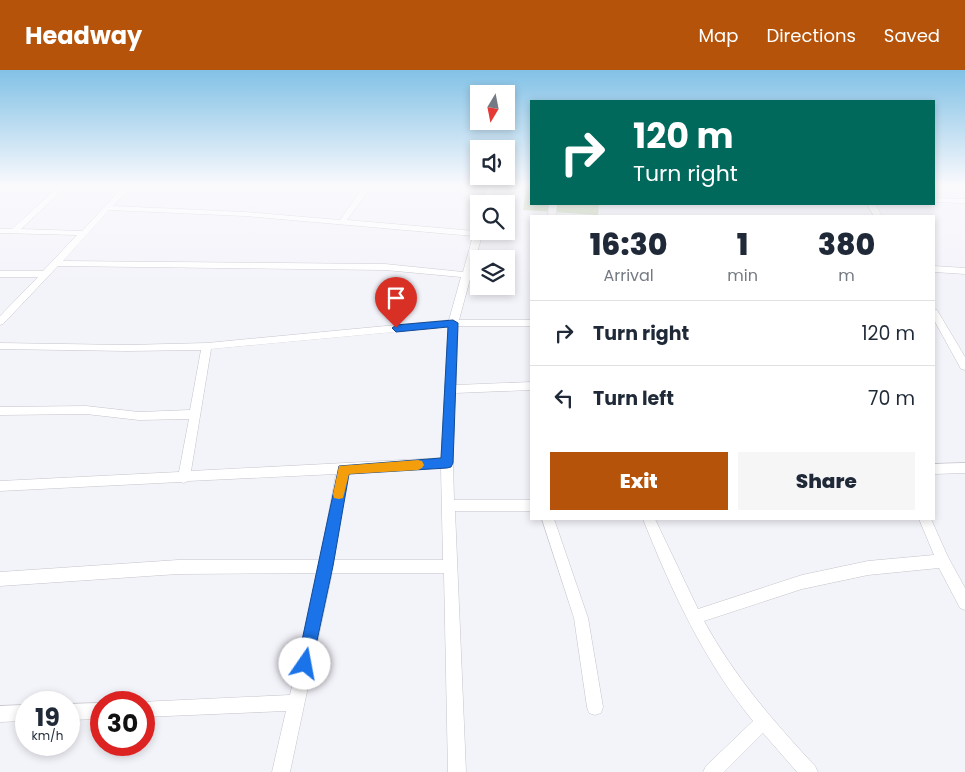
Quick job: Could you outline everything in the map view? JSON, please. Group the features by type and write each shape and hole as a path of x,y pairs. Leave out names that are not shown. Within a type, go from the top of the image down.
{"street":[{"path":"14,231 27,219"},
{"path":"0,322 97,219"},
{"path":"304,219 470,231"},
{"path":"0,231 83,233"},
{"path":"457,772 447,463 453,323 476,240"},
{"path":"55,263 385,267 466,275"},
{"path":"935,269 965,271"},
{"path":"0,274 45,274"},
{"path":"0,346 126,348 207,346 453,323 530,323"},
{"path":"937,324 965,366"},
{"path":"184,478 207,346"},
{"path":"450,389 530,386"},
{"path":"0,411 86,410 139,416 195,414"},
{"path":"0,486 447,463"},
{"path":"935,469 965,468"},
{"path":"281,772 326,566 343,469"},
{"path":"448,505 530,506"},
{"path":"548,520 581,618 596,707"},
{"path":"649,520 695,617 735,685 809,772"},
{"path":"925,520 943,561 965,603"},
{"path":"695,617 802,582 868,568 943,561"},
{"path":"0,579 178,567 450,566"},
{"path":"155,709 296,703"},
{"path":"0,714 15,713"},
{"path":"712,772 764,721"}],"slow traffic":[{"path":"339,494 343,469 418,465"}],"route":[{"path":"305,664 326,566 343,469 447,463 453,323 396,328"}]}
